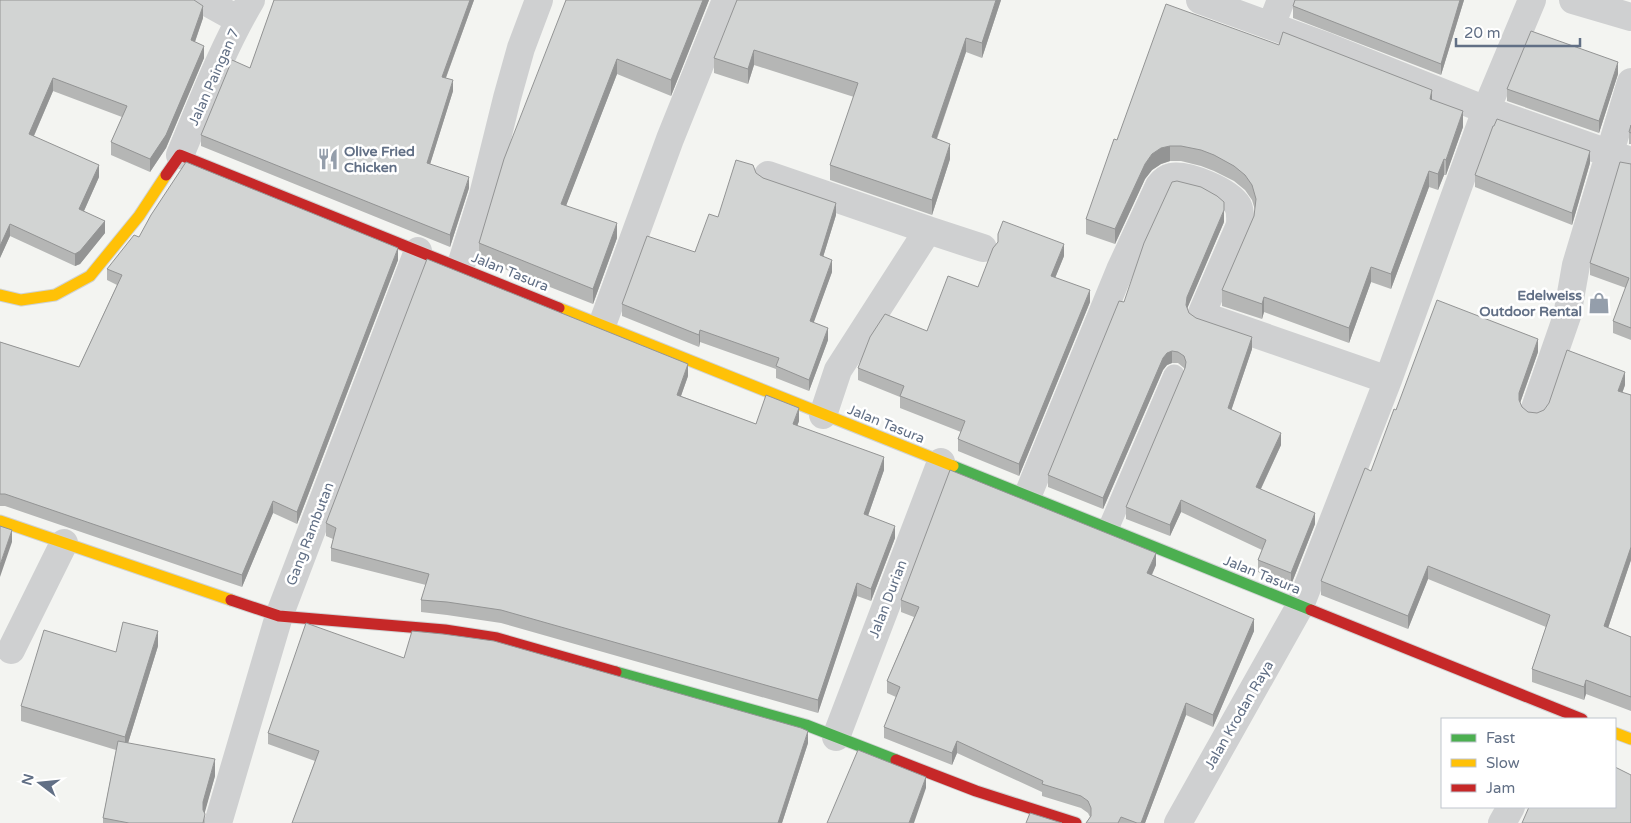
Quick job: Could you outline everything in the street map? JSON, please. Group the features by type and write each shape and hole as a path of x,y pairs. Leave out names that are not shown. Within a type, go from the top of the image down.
{"street":[{"path":"203,0 245,10"},
{"path":"460,268 483,195 506,98 539,0"},
{"path":"602,325 670,140 726,0"},
{"path":"1200,0 1328,47 1486,110 1620,157"},
{"path":"1271,26 1281,0"},
{"name":"Jalan Krodan Raya","path":"1178,823 1300,606 1388,380 1486,110 1532,0"},
{"path":"1573,0 1631,17"},
{"name":"Jalan Paingan 7","path":"180,155 216,69 245,10"},
{"path":"1534,411 1567,316 1576,265 1620,157 1631,82"},
{"path":"0,295 21,300 56,295 90,276 139,216 180,155"},
{"name":"Jalan Tasura","path":"180,155 1300,606 1566,716"},
{"path":"768,174 983,248"},
{"path":"1027,496 1129,248 1159,186 1163,180 1171,177 1187,178 1223,193 1238,206 1241,216 1240,225 1201,315 1388,380"},
{"path":"824,415 838,370 928,230"},
{"name":"Gang Rambutan","path":"218,823 279,616 418,252"},
{"name":"Jalan Durian","path":"836,737 941,462"},
{"path":"0,521 279,616 445,630 497,638 797,723 976,791 1076,823"},
{"path":"11,650 64,543"},
{"path":"1616,733 1631,740"},
{"path":"1502,823 1510,808"}],"lane":[{"path":"1108,529 1174,375"}],"building":[{"path":"0,0 194,0 203,6 191,40 204,46 166,135 150,159 111,142 127,106 53,78 29,134 99,165 79,209 105,221 80,251 75,254 10,224 0,246"},
{"path":"274,0 470,0 442,77 453,80 427,163 469,177 450,235 201,135 232,60 250,68"},
{"path":"566,0 703,0 671,80 617,59 561,204 617,223 593,289 479,243 504,159"},
{"path":"737,0 996,0 982,43 966,38 932,137 950,144 932,200 830,165 858,83 754,50 748,69 714,58"},
{"path":"1295,0 1460,0 1441,64 1293,6"},
{"path":"1166,4 1279,45 1283,32 1432,90 1430,99 1463,111 1446,160 1444,159 1438,174 1429,171 1391,274 1371,267 1349,328 1264,297 1262,304 1222,290 1254,216 1256,199 1252,185 1245,175 1234,166 1214,155 1181,146 1161,148 1152,154 1145,164 1115,229 1086,219 1114,139 1117,140"},
{"path":"1531,31 1618,62 1599,121 1507,89"},
{"path":"1497,119 1590,151 1572,213 1475,175"},
{"path":"736,160 753,165 756,173 763,178 836,203 820,255 832,260 810,321 828,328 809,380 776,366 779,358 700,330 699,335 622,304 647,236 695,252 709,214 718,217"},
{"path":"186,162 398,248 297,512 273,501 242,575 5,494 0,494 0,342 79,367 122,275 107,269 134,235 139,237 151,215"},
{"path":"1620,162 1631,164 1631,328 1613,321 1629,278 1590,263"},
{"path":"1177,181 1201,187 1224,202 1224,210 1187,297 1186,305 1189,313 1196,318 1252,337 1228,408 1281,433 1256,487 1315,513 1291,573 1258,560 1266,540 1181,500 1170,525 1126,507 1185,368 1184,356 1178,352 1172,351 1167,353 1163,358 1103,498 1048,475 1119,301 1124,302 1144,243 1172,182"},
{"path":"1003,221 1064,244 1051,276 1090,290 1019,464 958,439 965,421 900,396 904,386 858,368 870,337 885,314 927,331 948,276 978,287 993,248 998,242 998,234"},
{"path":"427,259 688,364 677,395 756,424 766,395 799,408 793,424 884,457 864,514 895,526 871,589 857,583 818,700 501,610 421,600 429,574 331,548 336,528 326,523"},
{"path":"1437,300 1538,339 1519,393 1522,407 1528,412 1537,413 1544,410 1549,403 1567,350 1625,372 1618,391 1631,395 1631,547 1604,626 1631,637 1631,697 1586,680 1584,687 1532,669 1550,615 1428,566 1408,616 1321,581 1365,468 1371,471"},
{"path":"950,470 1156,553 1147,573 1254,619 1213,715 1186,703 1141,823 1121,817 1118,823 1086,823 1091,816 1091,808 1088,801 1081,796 1042,784 1043,781 957,741 952,753 884,727 900,687 887,681 919,607 901,600"},
{"path":"0,526 12,530 0,565"},
{"path":"123,622 158,631 125,737 21,706 44,630 116,652"},
{"path":"306,623 404,658 412,631 494,641 808,731 778,823 292,823 319,751 268,733"},
{"path":"118,741 215,759 203,802 205,814 203,823 129,823 103,818"},
{"path":"858,750 926,777 909,823 827,823"},
{"path":"1616,768 1631,775 1631,823 1522,823 1529,808 1616,808"},
{"path":"1030,813 1062,823 1026,823"}],"traffic: fast":[{"path":"953,466 1311,610"},
{"path":"616,672 806,725 896,760"}],"traffic: slow":[{"path":"0,295 21,300 55,295 90,276 139,216 166,175"},
{"path":"559,308 953,466"},
{"path":"0,521 231,600"},
{"path":"1616,733 1631,739"}],"traffic: jam":[{"path":"166,175 180,155 559,308"},
{"path":"231,600 279,616 445,630 497,638 616,672"},
{"path":"1311,610 1580,718"},
{"path":"896,760 976,791 1076,823"}],"place":[{"name":"Olive Fried Chicken","path":"328,159"},
{"name":"Edelweiss Outdoor Rental","path":"1599,303"}]}
